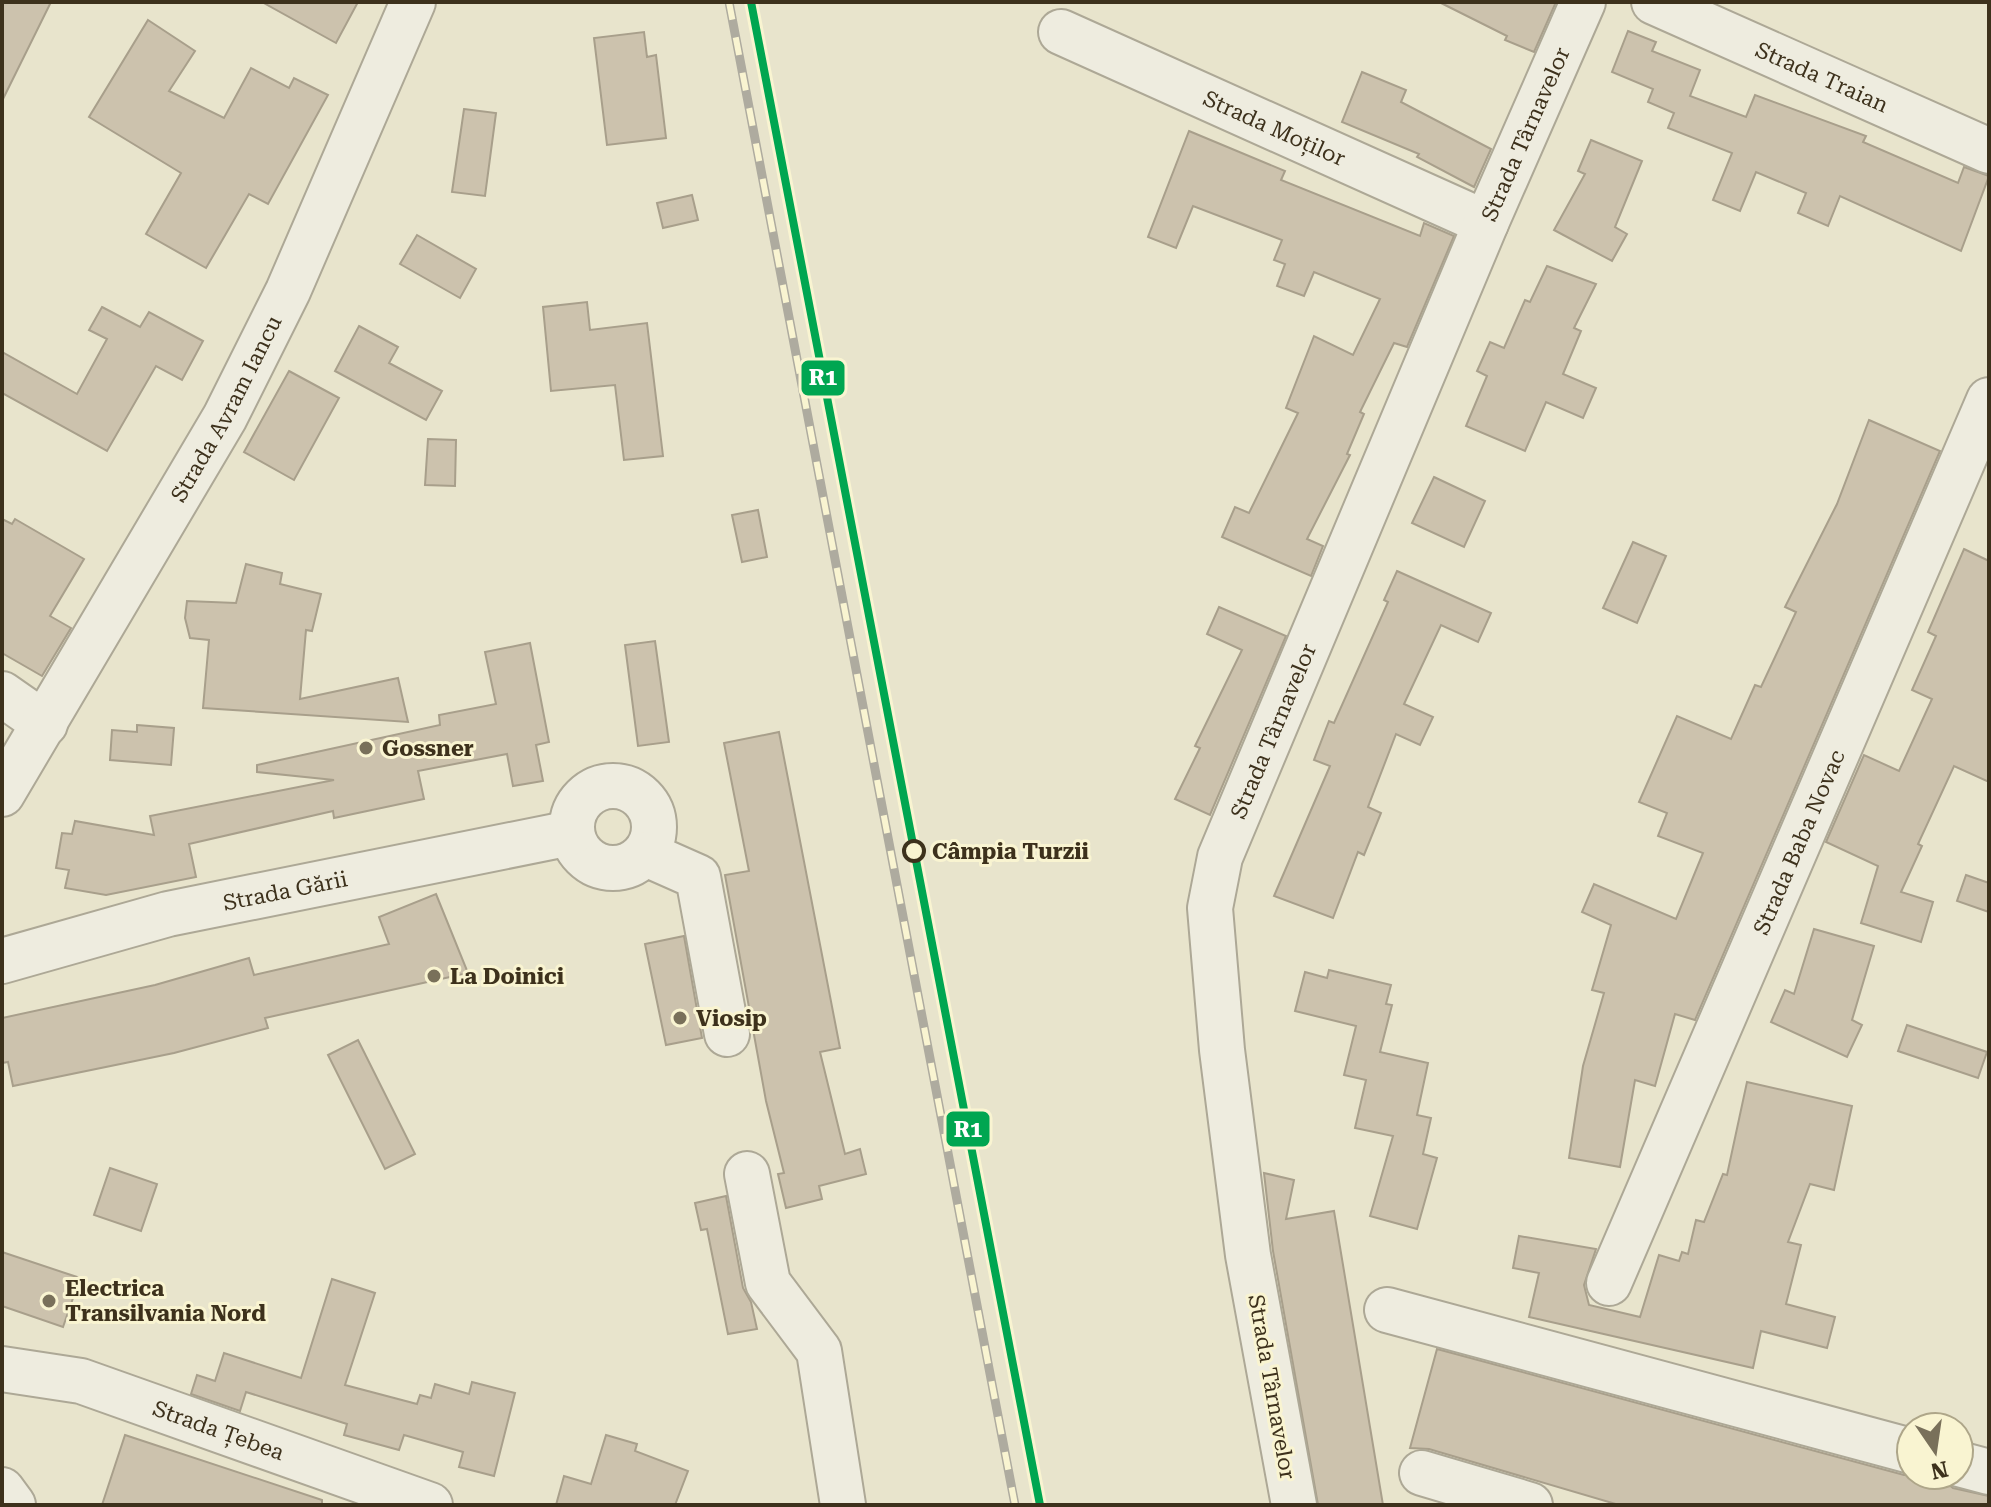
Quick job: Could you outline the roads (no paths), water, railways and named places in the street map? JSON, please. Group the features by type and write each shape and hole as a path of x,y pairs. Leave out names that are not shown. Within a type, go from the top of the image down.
{"street":[{"name":"Strada Avram Iancu","path":"2,794 225,417 288,291 413,2"},
{"name":"Strada Târnavelor","path":"1294,1505 1248,1255 1222,1050 1210,908 1220,857 1486,223 1583,2"},
{"name":"Strada Traian","path":"1654,2 1989,151"},
{"name":"Strada Moților","path":"1061,32 1486,223"},
{"name":"Strada Baba Novac","path":"1609,1283 1989,400"},
{"path":"2,694 45,724"},
{"path":"624,787 647,802 655,828 646,854 618,870 587,861 571,833 576,806 597,789 624,787"},
{"name":"Strada Gării","path":"2,961 168,914 571,833"},
{"path":"646,854 698,877 727,1034"},
{"path":"747,1174 768,1283 819,1351 843,1505"},
{"path":"1387,1310 1895,1447"},
{"name":"Strada Țebea","path":"2,1369 81,1381 430,1505"},
{"path":"1422,1473 1530,1505"},
{"path":"2,1490 13,1505"}],"railway":[{"path":"729,2 1015,1505"},
{"path":"751,2 1040,1505"}],"place":[{"name":"Gossner","path":"366,748"},
{"name":"Câmpia Turzii","path":"914,851"},
{"name":"La Doinici","path":"434,976"},
{"name":"Viosip","path":"680,1018"},
{"name":"Electrica Transilvania Nord","path":"49,1301"}]}
